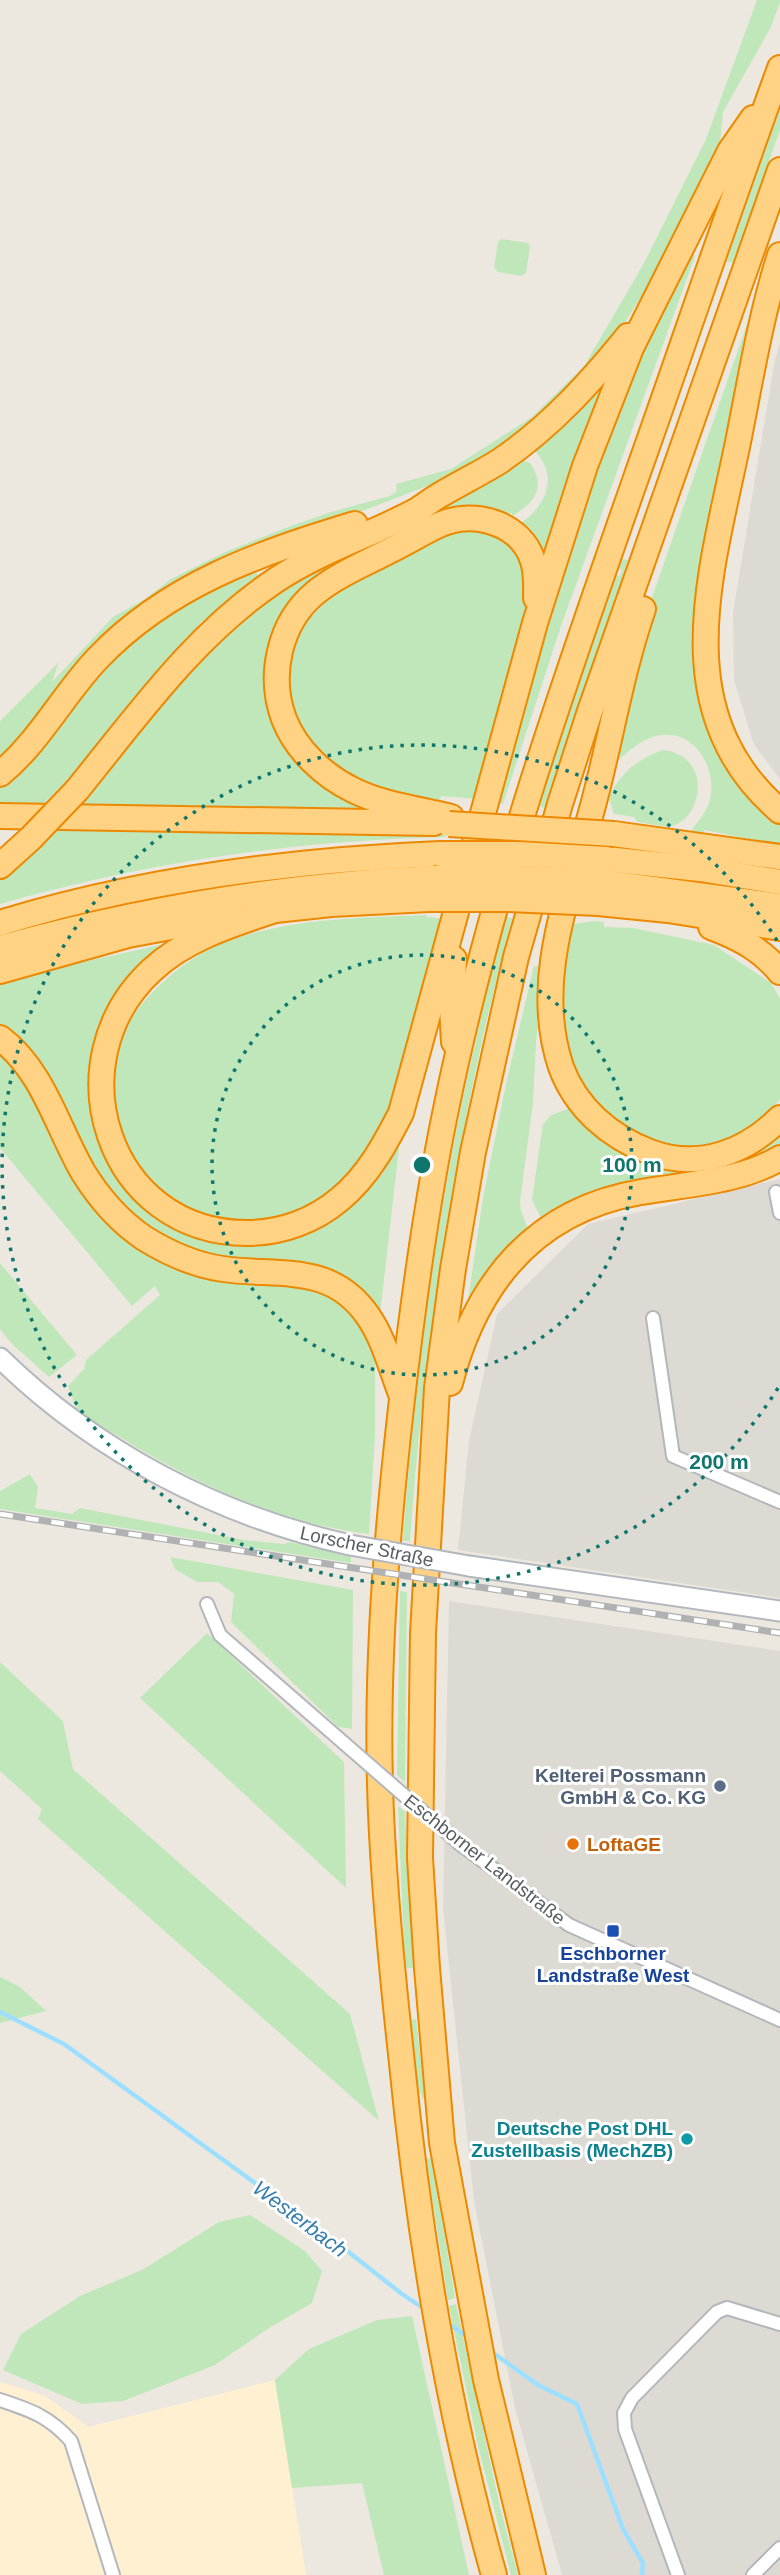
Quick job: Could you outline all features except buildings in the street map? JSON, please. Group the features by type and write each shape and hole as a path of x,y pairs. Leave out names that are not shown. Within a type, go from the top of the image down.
{"highway":[{"path":"494,2575 453,2415 410,2149 382,1833 381,1637 387,1534 402,1398 420,1258 445,1114 489,929 558,699 780,68"},
{"path":"281,908 228,927 166,959 134,990 106,1043 101,1071 102,1108 106,1130 120,1159 136,1182 156,1201 185,1219 205,1227 238,1233 256,1233 292,1226 323,1210 340,1199 361,1178 387,1141 401,1113 535,623 585,466 631,348 730,151 772,91"},
{"path":"533,2575 478,2343 442,2143 427,1968 420,1858 424,1598 438,1388 453,1269 473,1152 516,957 589,714 780,170"},
{"path":"780,219 637,629 623,677 596,797 560,924 552,969 550,1011 555,1048 565,1077 579,1102 611,1133 638,1147 685,1160 718,1156 749,1144 780,1118"},
{"path":"780,255 763,318 710,572 704,647 712,701 725,736 752,782 764,798 780,811"},
{"path":"0,866 77,790 182,662 250,598 301,564 415,512 499,461 554,418 592,380 651,308"},
{"path":"0,774 19,755 97,659 135,623 173,596 241,561 439,495"},
{"path":"450,820 354,791 326,773 302,750 286,724 278,698 279,656 288,628 310,598 339,576 441,524 477,518 499,523 512,531 533,560 537,580 535,623"},
{"path":"0,816 450,820 614,834 780,857"},
{"path":"0,923 116,893 209,876 331,860 440,854 519,854 602,882 750,944 780,972"},
{"path":"0,948 101,921 209,900 321,886 431,889 508,899 602,882 700,869 780,882"},
{"path":"602,882 780,906"},
{"path":"0,971 140,933 281,908 431,889"},
{"path":"668,910 780,928"},
{"path":"456,919 452,1007 456,1067"},
{"path":"0,1038 15,1051 33,1074 86,1177 100,1197 122,1220 161,1248 205,1265 237,1271 299,1274 335,1284 358,1304 372,1322 402,1398"},
{"path":"434,1462 447,1394 467,1330 486,1293 521,1249 568,1217 600,1202 738,1174 780,1158"}],"main road":[{"name":"Lorscher Straße","path":"0,1358 42,1396 140,1464 177,1485 253,1518 350,1545 469,1566 780,1611"}],"street":[{"path":"776,1192 780,1213"},
{"path":"653,1318 673,1456 780,1502"},
{"name":"Eschborner Landstraße","path":"207,1604 220,1635 460,1844 569,1925 780,2020"},
{"path":"678,2575 625,2429 624,2413 632,2398 717,2312 727,2308 780,2324"},
{"path":"0,2400 32,2410 56,2424 71,2441 113,2575"},
{"path":"753,2575 780,2548"}],"shaded area":[{"path":"780,343 780,779 754,745 734,680 733,612 775,359"},
{"path":"780,1179 780,1598 458,1550 469,1440 497,1314 588,1224"},
{"path":"449,1601 780,1651 780,2575 562,2575 515,2408 474,2201 443,1909"},
{"path":"275,2380 306,2575 0,2575 0,2382 45,2396 89,2427"}],"green space":[{"path":"757,0 780,2 771,27 723,112 719,153 665,259 622,327 563,400 512,438 443,480 365,510 240,551 208,564 183,579 0,759 0,721 59,662 52,682 113,617 145,599 171,579 225,552 334,511 390,496 397,491 396,484 451,469 532,417 584,366 643,265 706,139"},
{"path":"780,109 780,130 733,262 726,262"},
{"path":"501,239 528,243 530,247 526,273 521,276 498,272 494,267 498,242"},
{"path":"688,252 695,256 561,626 503,804 494,803 592,460"},
{"path":"762,281 700,676 780,819 780,845 704,830 703,834 691,831 707,808 711,787 707,765 701,754 685,739 674,735 655,736 635,747 611,766 648,609"},
{"path":"610,373 578,451 541,559 518,525 536,510 546,492 547,472 535,451 573,415"},
{"path":"523,460 530,463 535,472 538,487 532,500 512,516 512,513 350,557 296,602 277,719 390,810 170,805 79,806 207,646 290,579 478,489"},
{"path":"476,525 519,547 530,607 478,799 441,796 440,801 368,785 342,772 310,743 296,719 290,699 288,672 298,637 309,619 346,581 417,544"},
{"path":"621,559 628,560 544,808 537,805 614,576 620,576 622,570 618,568"},
{"path":"254,567 259,578 201,622 73,778 70,777 41,806 0,805 0,782 130,638 185,604"},
{"path":"663,750 679,755 690,764 696,775 696,801 690,812 682,821 671,826 637,822 634,817 614,814 609,798 618,781 637,763"},
{"path":"62,823 447,830 445,837 332,843 165,865 0,904 0,875"},
{"path":"426,915 448,919 400,1075 390,1106 370,1150 343,1182 305,1209 282,1217 234,1220 210,1216 188,1207 167,1195 149,1179 134,1159 121,1132 114,1104 113,1084 118,1049 127,1027 139,1008 162,983 204,952 239,937 265,930 318,921"},
{"path":"505,917 512,918 475,1072 446,1227 425,1383 410,1541 403,1541 422,1348 440,1221 464,1094 493,959"},
{"path":"604,922 604,927 633,928 714,945 771,983 780,999 780,1099 761,1124 736,1141 678,1151 614,1124 587,1095 568,1060 560,994 573,924"},
{"path":"192,938 159,959 94,1064 146,1203 279,1238 397,1144 399,1148 380,1315 276,1265 184,1251 121,1212 0,1030 0,984 55,968"},
{"path":"534,966 546,967 520,1201 529,1231 466,1314 483,1198"},
{"path":"0,1048 123,1234 291,1279 353,1307 375,1352 375,1436 369,1534 302,1520 237,1498 174,1468 91,1421 79,1411 68,1386 84,1369 86,1360 160,1295 155,1286 132,1306 0,1148"},
{"path":"576,1109 648,1160 780,1129 780,1149 542,1220 532,1200 543,1124 551,1115"},
{"path":"0,1263 77,1355 49,1377 12,1344 0,1329"},
{"path":"30,1474 38,1487 35,1508 72,1514 80,1508 244,1540 284,1544 290,1542 351,1557 351,1563 0,1509 0,1491"},
{"path":"170,1557 353,1590 352,1729 338,1727 231,1622 234,1594 218,1582 197,1582 175,1569"},
{"path":"400,1591 407,1592 405,1782 397,1775"},
{"path":"207,1633 344,1762 346,1888 140,1698"},
{"path":"0,1662 63,1721 73,1769 350,2014 379,2121 38,1819 42,1809 0,1771"},
{"path":"398,1806 405,1812 413,1968 405,1968"},
{"path":"0,1977 20,1987 46,2011 0,2023"},
{"path":"416,2019 425,2098 422,2098 421,2093 417,2093 410,2020"},
{"path":"432,2158 455,2298 448,2300 426,2159"},
{"path":"250,2215 305,2251 322,2271 312,2303 215,2365 123,2401 82,2404 3,2370 21,2334 80,2296 142,2270 219,2222"},
{"path":"456,2304 500,2507 518,2575 511,2575 478,2446 449,2306"},
{"path":"412,2316 469,2575 384,2575 362,2483 292,2488 275,2380 309,2349 377,2320"}],"waterway":[{"name":"Westerbach","path":"0,2012 64,2044 426,2310"},
{"name":"Westerbach","path":"445,2322 470,2338"},
{"path":"489,2350 538,2385 577,2404 623,2529 643,2563 642,2575"}],"railway":[{"path":"0,1514 780,1633"}],"place":[{"name":"Kelterei Possmann GmbH & Co. KG","path":"720,1786"},
{"name":"LoftaGE","path":"573,1844"},
{"name":"Eschborner Landstraße West","path":"613,1931"},
{"name":"Deutsche Post DHL Zustellbasis (MechZB)","path":"687,2139"}]}
